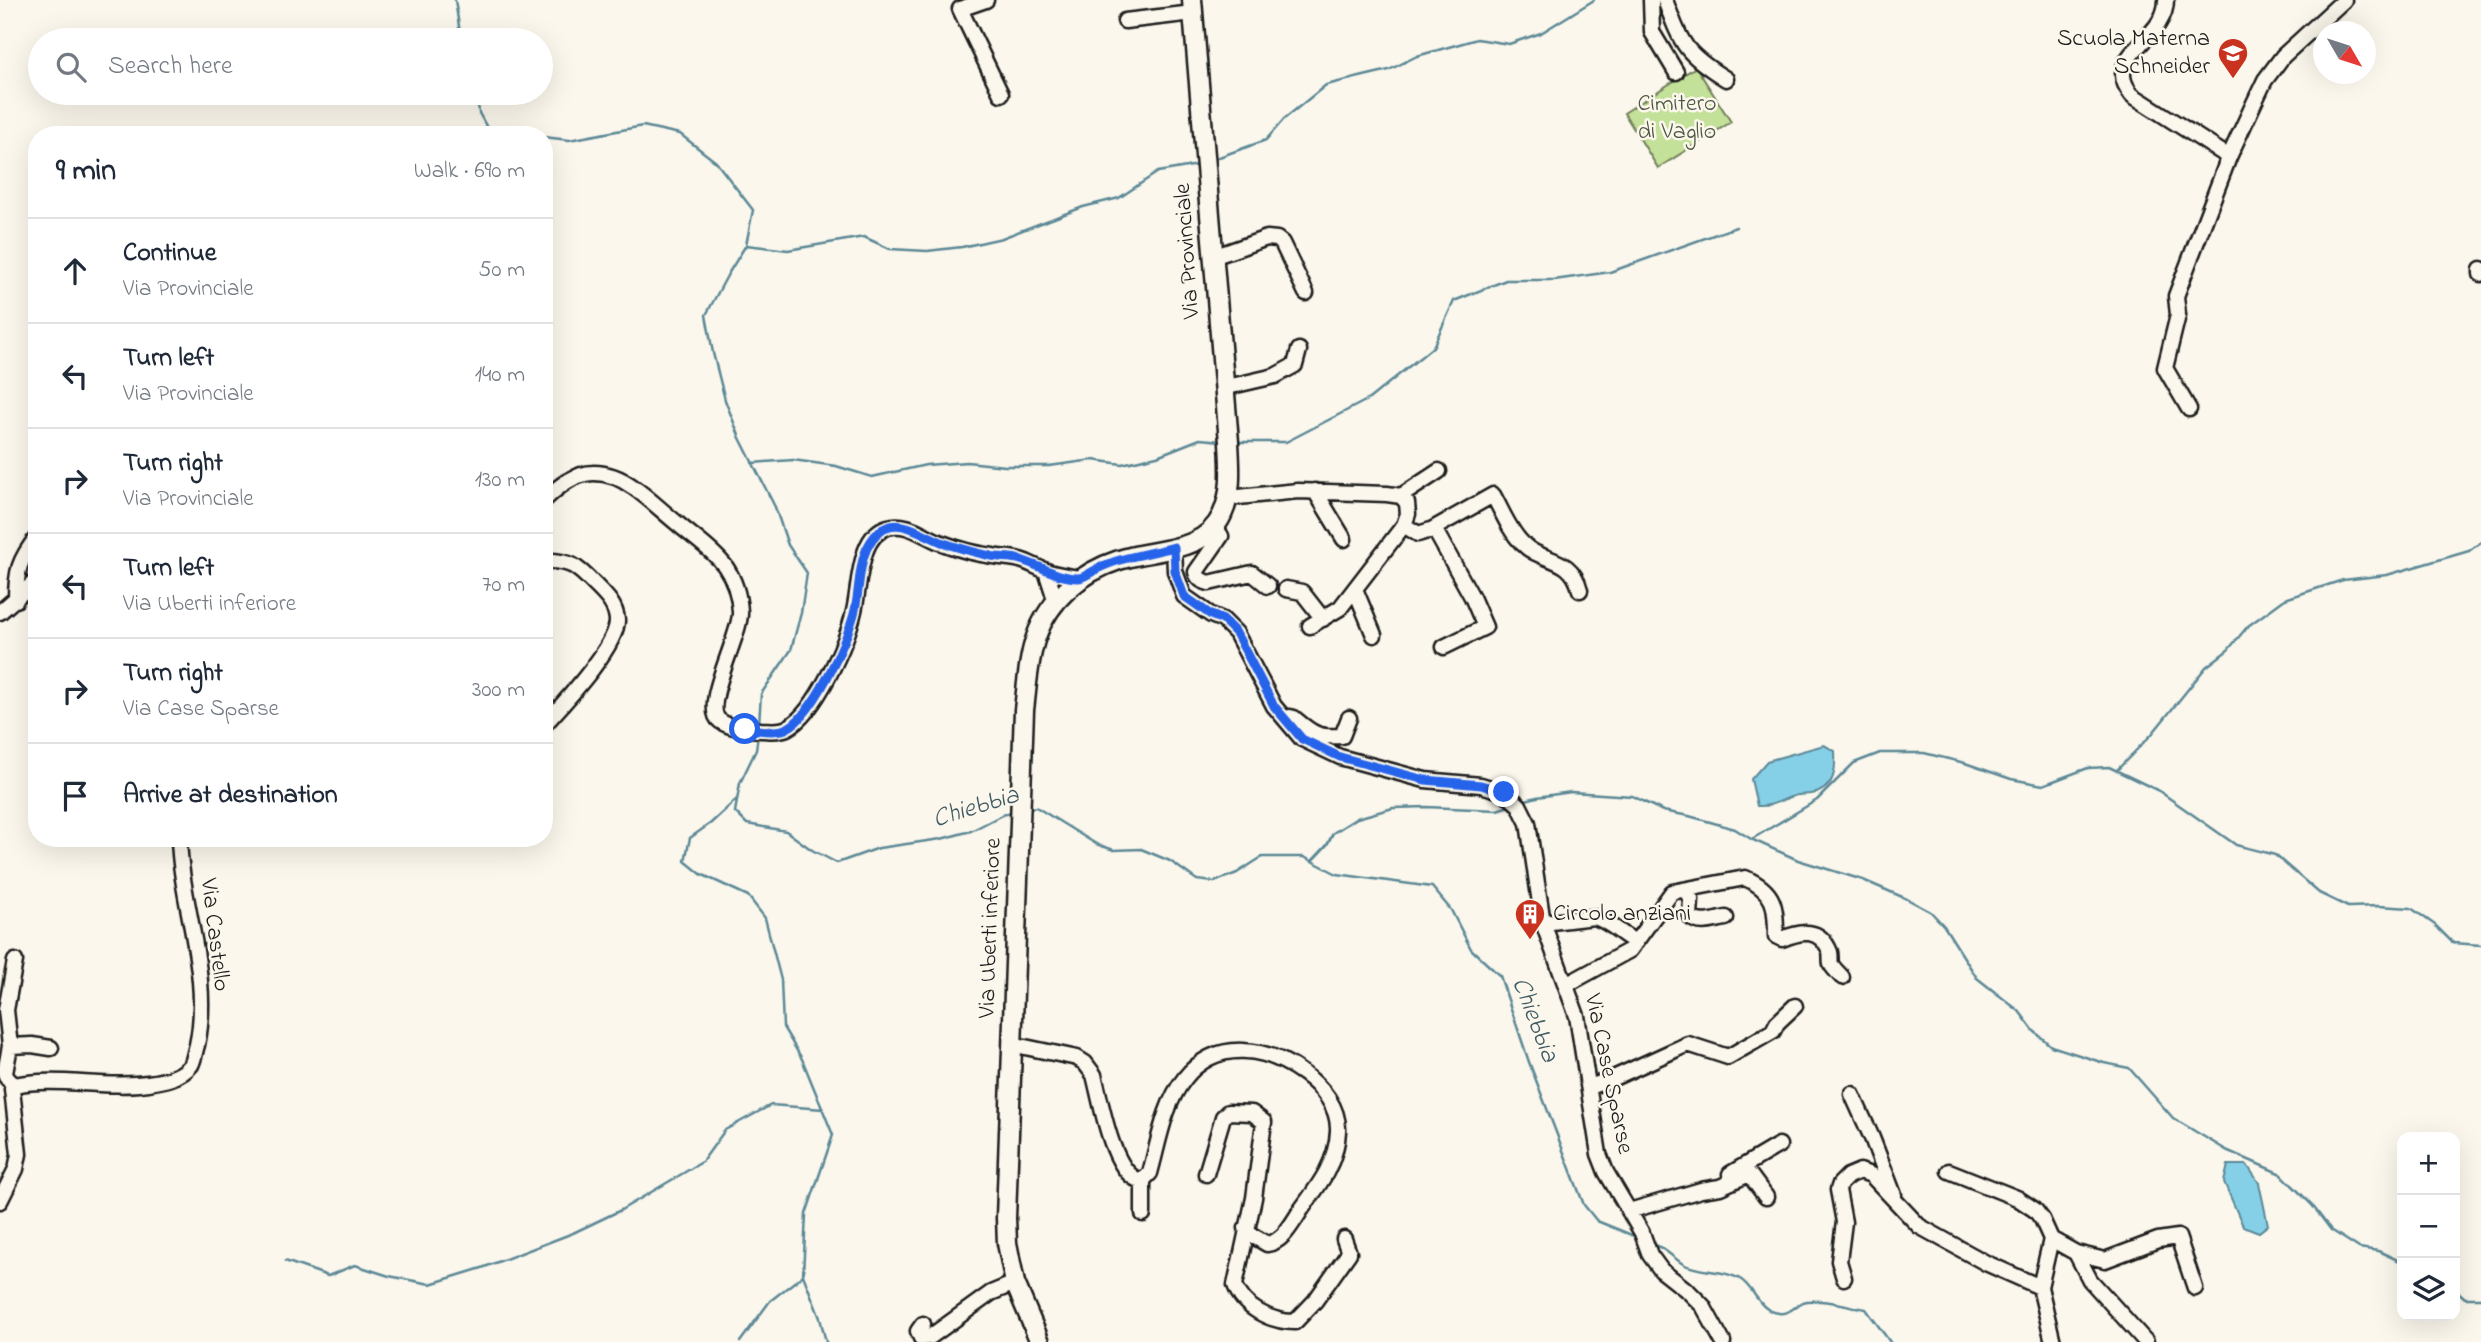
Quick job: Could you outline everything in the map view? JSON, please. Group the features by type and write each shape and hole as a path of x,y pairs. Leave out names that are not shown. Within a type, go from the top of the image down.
{"main road":[{"name":"Via Provinciale","path":"1193,7 1229,442 1229,498"},
{"path":"1215,527 1229,498"},
{"name":"Via Uberti inferiore","path":"1040,1342 1015,1283 1007,1243 1006,1218 1024,710 1030,658 1036,635 1056,602 1080,578 1119,559 1196,541 1215,527"}],"street":[{"path":"986,0 960,9 1001,94"},
{"path":"1651,0 1652,32 1676,72"},
{"path":"1665,0 1685,47 1701,63 1726,79"},
{"path":"2166,0 2163,20 2129,59 2123,74 2125,83 2132,95 2229,157"},
{"path":"2189,409 2165,368 2178,315 2176,296 2229,157 2265,80 2283,56 2344,0"},
{"path":"1125,21 1193,7"},
{"path":"1213,257 1267,238 1276,239 1282,243 1306,293"},
{"path":"1223,388 1275,376 1295,365 1299,350"},
{"path":"1229,498 1315,491 1401,496 1439,471"},
{"path":"553,492 583,474 613,476 633,486 725,565 739,597 741,615 716,692 714,710 715,717 720,721 745,729 781,730 790,727 807,709 828,677 845,641 855,611 865,551 882,529 901,526 942,543 992,556 1019,559 1046,571 1080,578"},
{"path":"1315,491 1344,539"},
{"path":"1404,525 1418,534 1431,530 1493,495 1524,545 1568,568 1580,590"},
{"path":"1286,589 1302,592 1317,622 1340,608 1404,525 1408,514 1407,503 1401,496"},
{"path":"1215,527 1222,537 1199,566 1196,572 1198,577 1209,583 1252,573 1268,586"},
{"path":"1431,530 1437,534 1457,567 1485,627 1444,647"},
{"name":"Via Case Sparse","path":"1174,547 1175,571 1184,596 1223,620 1236,633 1274,706 1302,739 1340,757 1425,780 1481,785 1504,792 1522,810 1528,823 1543,923 1577,1016 1599,1154 1606,1172 1661,1269 1703,1307 1723,1342"},
{"path":"16,600 19,563 28,550"},
{"path":"553,561 563,560 581,569 611,601 617,621 611,642 553,715"},
{"path":"1046,571 1056,602"},
{"path":"0,612 28,589"},
{"path":"1355,589 1374,635"},
{"path":"1281,715 1294,718 1313,734 1325,738 1342,736 1349,718"},
{"name":"Via Castello","path":"15,1085 33,1082 105,1085 148,1083 179,1076 192,1064 201,1016 200,974 181,847"},
{"path":"1566,985 1630,950 1672,892 1745,878 1754,882 1773,901 1776,936 1782,939 1802,931 1812,933 1830,953 1831,964 1842,978"},
{"path":"1686,891 1691,899 1690,917 1693,920 1699,922 1726,918"},
{"path":"1543,923 1594,917 1636,942"},
{"path":"0,1200 16,1169 19,1154 12,1089 15,1085 5,1073 10,1046 6,1010 15,961"},
{"path":"1589,1087 1688,1044 1728,1057 1773,1031 1777,1023 1796,1006"},
{"path":"1011,1044 1077,1058 1085,1063 1094,1074 1119,1163 1132,1178 1143,1181"},
{"path":"10,1046 51,1048"},
{"path":"1143,1214 1143,1181 1150,1172 1174,1094 1187,1075 1209,1059 1230,1051 1257,1051 1278,1057 1320,1086 1332,1104 1338,1129 1334,1157 1320,1184 1278,1241 1267,1244 1250,1234 1246,1228"},
{"path":"1852,1094 1900,1206"},
{"path":"1206,1174 1223,1117 1228,1112 1252,1113 1264,1122 1254,1198 1235,1285 1239,1296 1250,1307 1283,1321 1295,1322 1315,1301 1349,1252 1344,1239"},
{"path":"1701,1190 1779,1145"},
{"path":"1844,1278 1839,1261 1844,1222 1838,1190 1848,1176 1860,1171 1871,1175 1919,1226 1986,1263 2040,1287"},
{"path":"1950,1171 2026,1203 2042,1219 2051,1239 2076,1253 2105,1260 2158,1240 2178,1237 2195,1288"},
{"path":"1629,1211 1720,1187 1749,1174 1766,1197"},
{"path":"2051,1239 2040,1287 2053,1342"},
{"path":"2076,1253 2090,1280 2146,1342"},
{"path":"923,1324 918,1331 921,1338 930,1337 991,1293 1015,1283"}],"green space":[{"name":"Cimitero di Vaglio","path":"1696,67 1731,122 1658,168 1624,113"}],"water":[{"path":"1824,745 1835,751 1834,772 1825,788 1819,792 1796,795 1772,804 1757,806 1751,779 1767,761"},
{"path":"2228,1165 2247,1165 2259,1183 2268,1225 2259,1232 2243,1226 2224,1182"}],"waterway":[{"name":"Chiebbia","path":"455,0 459,28"},
{"path":"1211,160 1266,140 1284,119 1326,85 1389,70 1417,56 1477,39 1509,44 1541,33 1594,0"},
{"name":"Chiebbia","path":"478,105 486,126"},
{"name":"Chiebbia","path":"553,138 569,140 643,126 680,134 716,162 753,210 746,245 706,315 725,400 740,438 775,507 788,545 807,573 801,613 791,650 761,694 759,724"},
{"path":"746,245 788,250 864,237 890,249 927,251 962,247 1002,238 1083,207 1119,198 1158,172 1198,165"},
{"path":"1236,442 1286,442 1369,399 1433,347 1454,301 1506,280 1554,280 1610,272 1736,227"},
{"path":"752,463 793,460 836,466 872,477 926,465 967,462 1005,466 1049,466 1093,460 1122,464 1157,456 1200,439 1222,441"},
{"path":"2117,770 2152,734 2206,667 2228,650 2248,626 2285,599 2343,580 2387,575 2469,551 2481,542"},
{"name":"Chiebbia","path":"758,734 756,750 740,783 735,812 747,824 786,831 812,850 837,863 879,848 941,839 971,831 1002,815 1015,812"},
{"path":"1752,839 1817,800 1854,763 1880,753 1924,753 1965,763 2011,779 2043,785 2088,768 2109,767 2159,791 2236,845 2275,855 2319,893 2348,907 2411,908 2435,925 2453,943 2481,945"},
{"path":"1522,801 1571,792 1632,796 1663,811 1735,829 1798,860 1863,880 1907,899 1931,912 1944,926 1977,978 2019,1011 2034,1031 2051,1046 2129,1068 2173,1118 2226,1150 2281,1174 2312,1205 2331,1230 2359,1248 2378,1251 2397,1260"},
{"path":"737,799 690,838 685,861 701,874 748,896 765,918 781,980 783,1027 802,1059 833,1135 806,1214 803,1275 820,1318 826,1342"},
{"path":"1312,861 1327,845 1333,833 1357,818 1393,808 1497,810 1509,806"},
{"name":"Chiebbia","path":"1028,809 1036,807 1096,844 1114,850 1141,849 1170,861 1197,880 1214,882 1237,873 1262,857 1304,857 1337,874 1432,887 1451,910 1471,949 1500,976 1529,1062 1584,1205 1597,1221 1639,1238"},
{"path":"285,1261 328,1276 355,1265 389,1276 430,1284 482,1268 573,1233 621,1210 702,1162 725,1130 771,1105 823,1109"},
{"name":"Chiebbia","path":"1651,1243 1689,1267 1740,1279 1761,1304 1772,1311 1783,1313 1803,1302 1814,1301 1866,1309 1890,1342"},
{"path":"740,1342 770,1301 802,1276"},
{"path":"2460,1294 2465,1298 2481,1298"}],"place":[{"name":"Scuola Materna Schneider","path":"2233,80"},
{"name":"Circolo anziani","path":"1530,941"}],"route":[{"path":"745,729 781,730 790,727 807,709 828,677 845,641 855,611 865,551 882,529 901,526 942,543 992,556 1019,559 1046,571 1080,578 1119,559 1174,547 1175,571 1184,596 1223,620 1236,633 1274,706 1302,739 1340,757 1425,780 1481,785 1504,792"}]}
